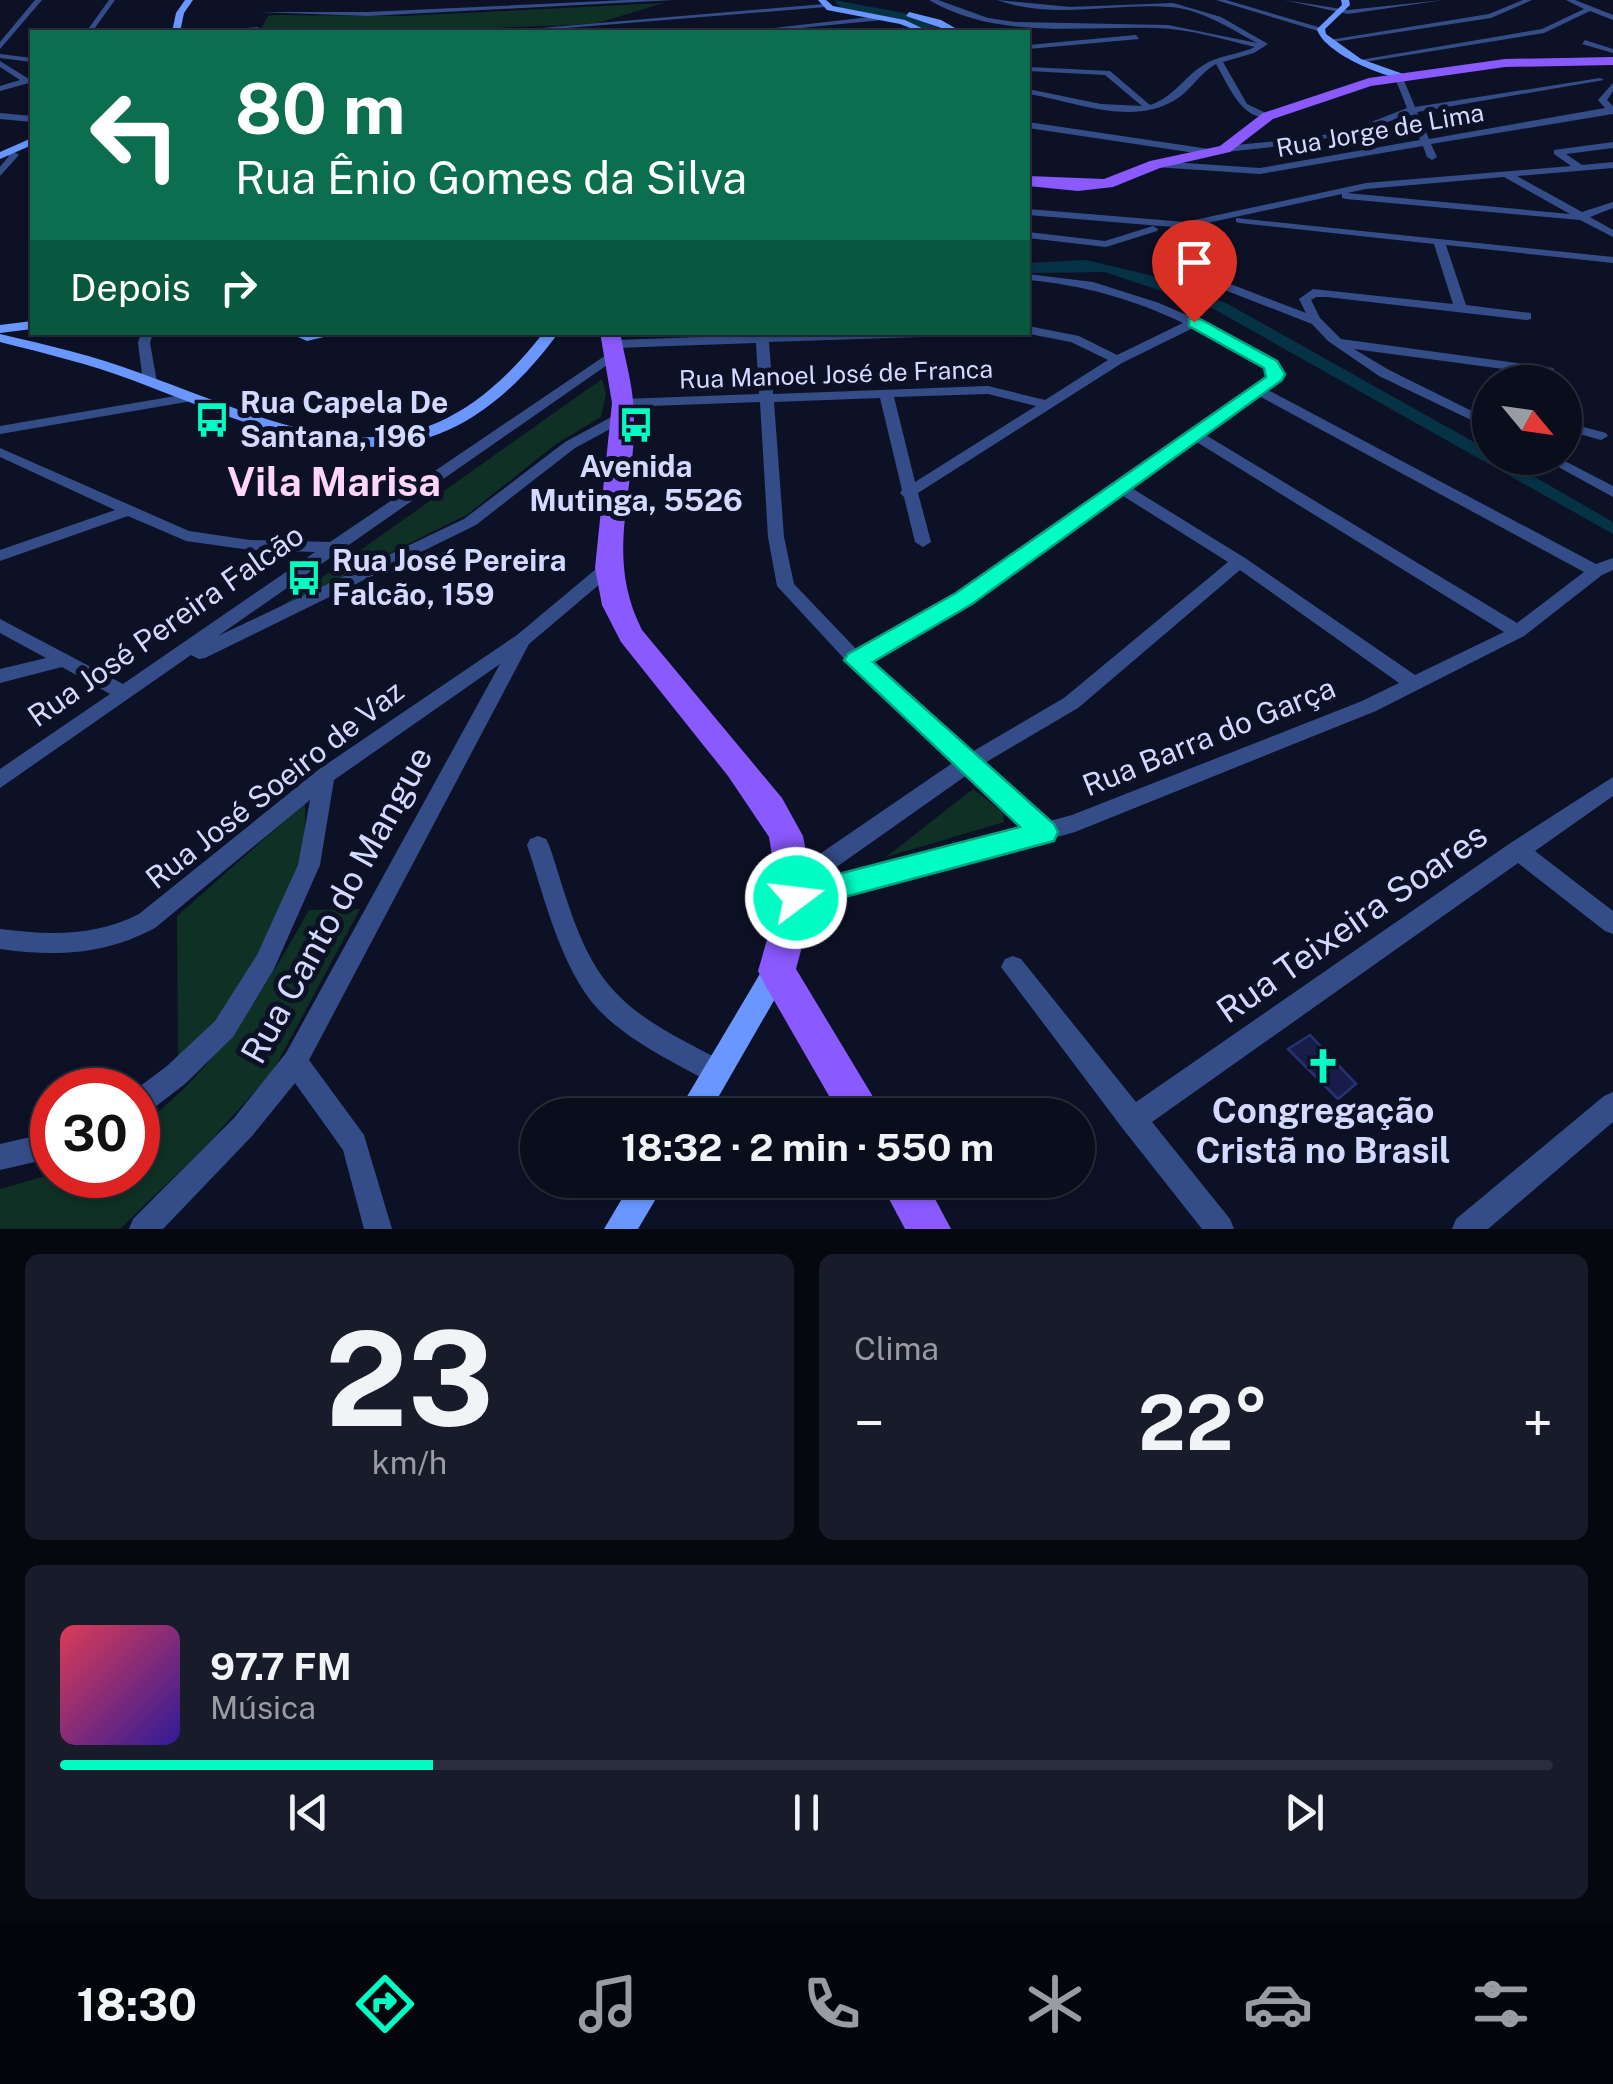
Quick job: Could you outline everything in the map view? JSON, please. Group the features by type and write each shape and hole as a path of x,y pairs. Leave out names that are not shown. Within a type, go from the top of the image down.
{"main road":[{"path":"176,30 189,0"},
{"path":"854,0 867,7 928,18 954,30"},
{"path":"1345,0 1323,35 1358,61 1396,76"},
{"path":"823,3 919,30"},
{"path":"1030,181 1100,186 1155,164 1217,150 1268,113 1341,83 1505,63 1613,60"},
{"path":"1268,113 1396,76"},
{"path":"5,154 30,142"},
{"path":"0,329 30,325"},
{"path":"7,340 30,326"},
{"path":"7,340 150,382 295,437 342,442 408,436 459,419 483,405 517,376 550,335"},
{"path":"613,343 622,410 608,568 616,604 630,635 770,807 786,836 795,891 777,971 702,1098"},
{"path":"777,971 853,1098"},
{"path":"620,1229 639,1198"},
{"path":"911,1198 929,1229"}],"street":[{"path":"0,46 39,0"},
{"path":"90,30 112,0"},
{"path":"258,30 264,0"},
{"path":"428,12 466,0"},
{"path":"589,5 612,0"},
{"path":"262,12 428,12 670,0"},
{"path":"596,28 680,0"},
{"path":"932,0 1026,27 1164,26 1262,47"},
{"path":"1000,0 1049,4 1175,2 1258,38 1262,47"},
{"path":"1219,0 1323,35"},
{"path":"1287,0 1339,12 1441,0"},
{"path":"1270,27 1323,35 1497,14 1529,0"},
{"path":"1569,0 1613,18"},
{"path":"516,30 596,28 823,3"},
{"path":"1358,61 1544,31 1589,9"},
{"path":"765,30 879,18"},
{"path":"1218,19 1253,24"},
{"path":"788,28 804,30"},
{"path":"1030,47 1108,49 1141,36"},
{"path":"1585,42 1613,50"},
{"path":"1030,92 1109,107 1148,107 1172,99 1201,70 1218,60 1262,47"},
{"path":"1106,73 1108,49"},
{"path":"0,60 30,60"},
{"path":"0,60 26,81 0,89"},
{"path":"1218,60 1243,102 1268,113"},
{"path":"1030,70 1106,73 1148,107"},
{"path":"1396,76 1432,157"},
{"path":"1030,125 1217,150 1245,150 1348,133 1411,110 1580,83 1609,81 1602,100 1612,110"},
{"name":"Rua Jorge de Lima","path":"1155,164 1260,171 1612,110"},
{"path":"0,116 30,119"},
{"path":"1580,168 1557,152 1613,146"},
{"path":"0,173 14,155 5,154"},
{"path":"1030,235 1106,244 1170,226 1225,218 1366,186 1613,165"},
{"path":"1506,174 1613,234"},
{"path":"1331,194 1583,218 1613,205"},
{"path":"1030,212 1170,226 1193,253 1192,274 1314,321"},
{"path":"1225,218 1613,260"},
{"path":"1440,242 1461,308"},
{"path":"856,660 964,599 1118,486 1266,385 1276,374 1271,365 1194,322 1114,290 1030,277"},
{"path":"1472,413 1334,342 1314,321 1305,299 1316,293 1526,316"},
{"path":"908,493 1117,360 1194,322"},
{"path":"1030,330 1075,339 1117,360"},
{"path":"147,335 145,354 150,382"},
{"path":"613,343 763,335 782,577 795,600 1044,832"},
{"path":"1334,342 1504,365"},
{"name":"Rua José Pereira Falcão","path":"0,780 162,670 613,343"},
{"path":"1266,385 1605,567"},
{"name":"Rua Manoel José de Franca","path":"622,410 768,398 988,390 1050,405"},
{"path":"886,394 923,542"},
{"path":"0,430 186,398"},
{"path":"162,670 470,522 622,410"},
{"path":"1582,431 1601,436"},
{"path":"1194,434 1518,632"},
{"path":"0,452 127,511 210,542 330,547"},
{"path":"1581,475 1613,492"},
{"path":"1118,486 1239,562 1413,683"},
{"path":"0,556 127,511"},
{"path":"795,891 970,762 1071,702 1239,562"},
{"name":"Rua Barra do Garça","path":"795,891 1044,832 1369,706 1518,632 1605,567"},
{"name":"Rua José Soeiro de Vaz","path":"0,939 39,945 100,944 122,937 208,874 325,776 523,639 608,568"},
{"path":"0,625 124,693"},
{"name":"Rua Canto do Mangue","path":"143,1229 244,1128 296,1062 523,639"},
{"path":"0,676 61,661"},
{"path":"160,1087 224,1029 265,963 309,865 325,776"},
{"name":"Rua Teixeira Soares","path":"1132,1120 1613,785"},
{"path":"538,845 564,920 604,998 634,1024 718,1072"},
{"path":"1516,850 1613,924"},
{"path":"1013,967 1220,1229"},
{"path":"296,1062 356,1144 378,1229"},
{"path":"1466,1229 1613,1105"},
{"path":"0,1157 30,1150"}],"green space":[{"path":"664,3 594,24 446,30 260,30 268,16 273,15 403,16"},
{"path":"602,379 606,394 601,417 556,444 468,514 342,577 285,611 280,607"},
{"path":"973,789 1002,812 1004,822 886,857"},
{"path":"305,803 297,877 270,945 228,1007 178,1062 177,916"},
{"path":"360,909 273,1071 160,1190 160,1111 191,1082 235,1029 309,910"},
{"path":"30,1180 30,1198 152,1198 120,1229 0,1229 0,1189"}],"water":[{"path":"1086,260 1149,275 1226,303 1472,441 1472,455 1212,308 1105,272 1030,273 1030,263"},
{"path":"1508,475 1531,475 1613,522 1613,534"}],"building":[{"name":"Congregação Cristã no Brasil","path":"1310,1035 1356,1084 1338,1099 1288,1049"}],"waterway":[{"path":"840,0 845,6 900,16 937,30"}],"place":[{"name":"Rua Capela De Santana, 196","path":"212,420"},
{"name":"Avenida Mutinga, 5526","path":"636,425"},
{"name":"Rua José Pereira Falcão, 159","path":"304,578"},
{"name":"Congregação Cristã no Brasil","path":"1323,1066"}],"district":[{"name":"Vila Marisa","path":"334,482"}],"route":[{"path":"796,898 1044,832 856,660 964,599 1118,486 1273,380 1276,370 1271,365 1194,322"}]}
